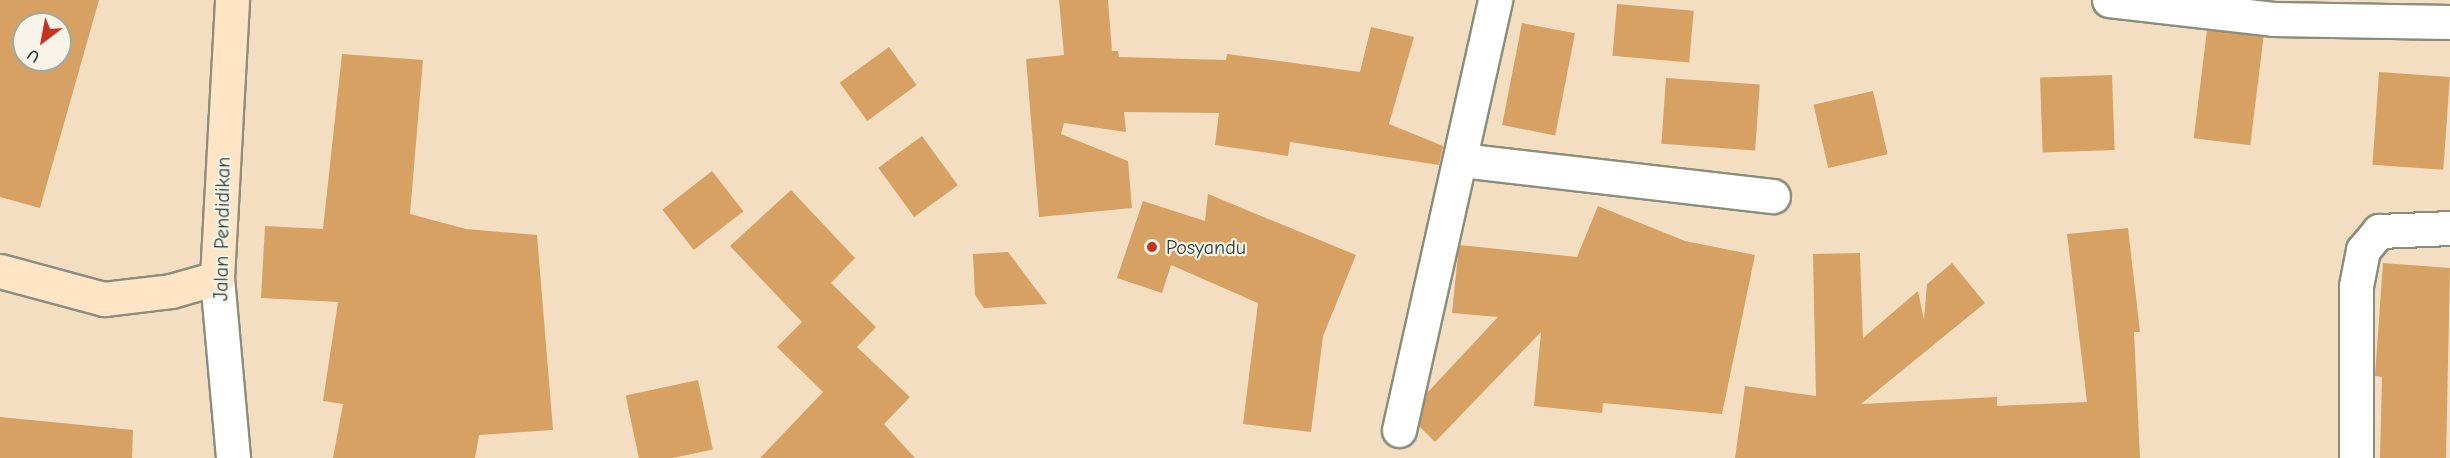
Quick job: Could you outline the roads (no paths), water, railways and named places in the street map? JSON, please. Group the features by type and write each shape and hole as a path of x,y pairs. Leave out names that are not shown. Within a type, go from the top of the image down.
{"street":[{"name":"Jalan Pendidikan","path":"232,0 217,278 233,458"},
{"path":"1399,430 1496,0"},
{"path":"2109,0 2273,18 2450,22"},
{"path":"1461,160 1773,196"},
{"path":"2356,458 2356,286 2363,250 2379,231 2450,228"},
{"path":"0,271 104,299 217,278"}],"place":[{"name":"Posyandu","path":"1152,247"}]}
